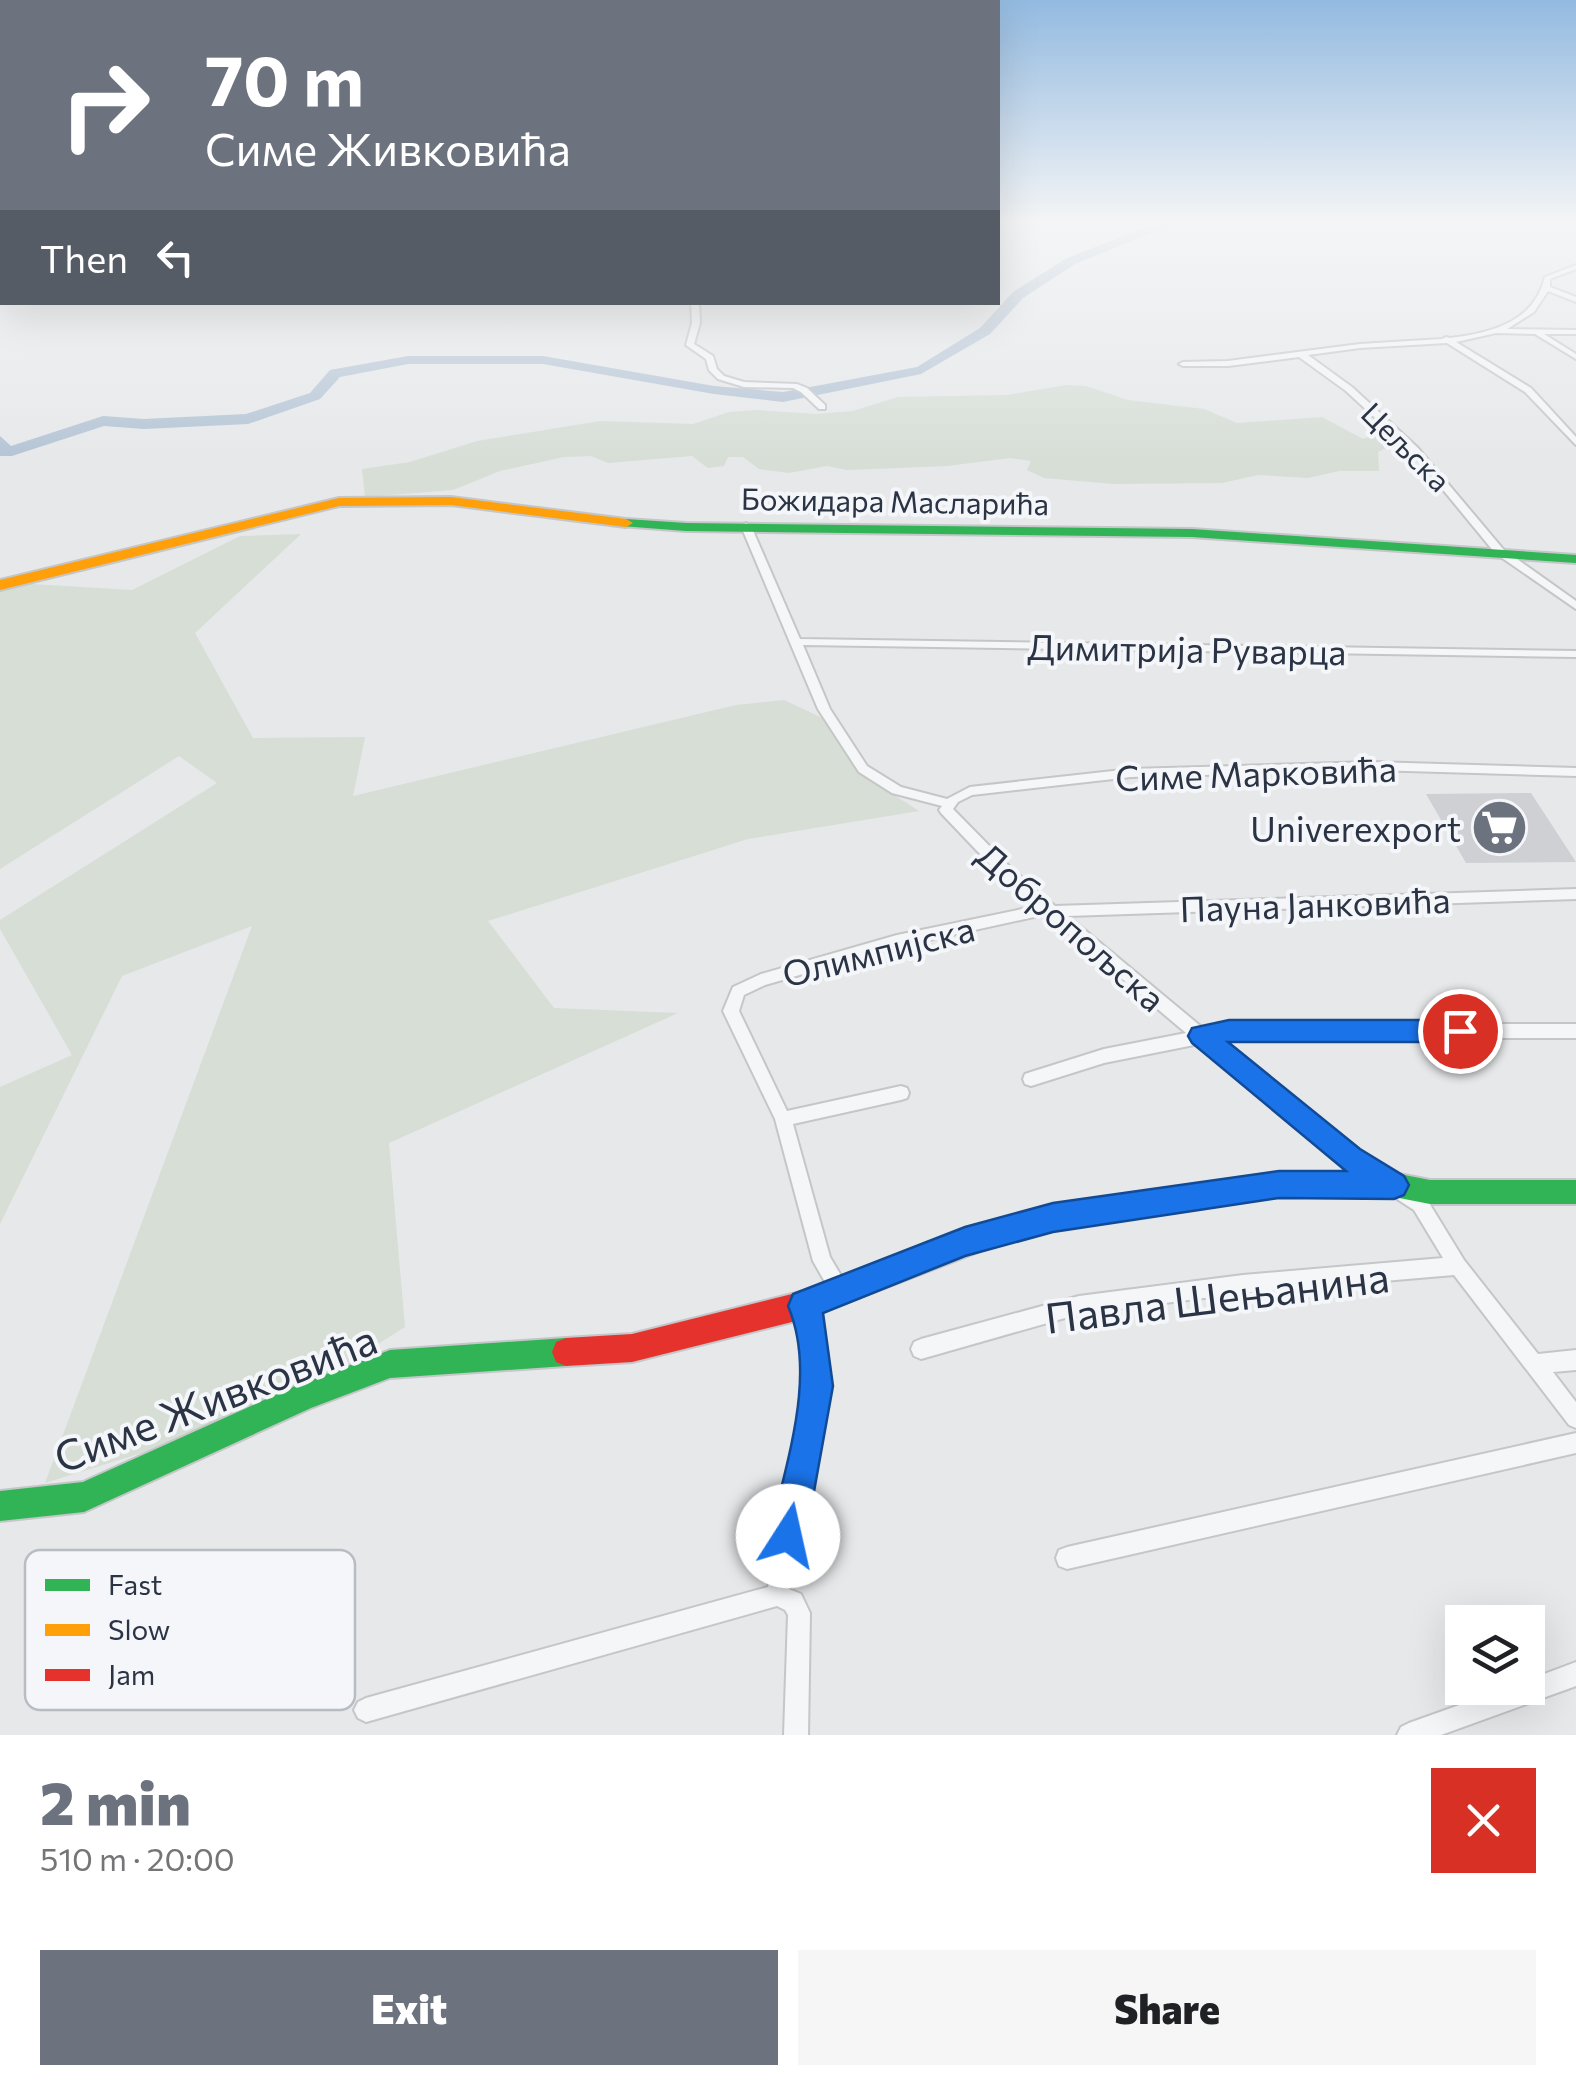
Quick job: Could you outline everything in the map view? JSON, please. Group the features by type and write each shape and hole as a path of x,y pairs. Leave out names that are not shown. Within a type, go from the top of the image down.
{"street":[{"path":"1497,331 1534,309 1539,301"},
{"path":"696,305 690,345 710,358 710,368 718,376 728,382 794,386 822,407"},
{"path":"1183,364 1225,366 1497,331 1576,332"},
{"path":"1538,334 1576,357"},
{"path":"1446,339 1528,390 1576,442"},
{"name":"Цељска","path":"1302,355 1349,389 1415,450 1500,551 1576,606"},
{"name":"Божидара Масларића","path":"0,585 339,502 451,501 576,519 686,527 843,532 1192,533 1576,559"},
{"path":"746,526 824,709 863,769 897,790 948,807"},
{"name":"Димитрија Руварца","path":"798,642 1576,654"},
{"name":"Симе Марковића","path":"948,807 970,791 1132,773 1372,766 1576,772"},
{"name":"Добропољска","path":"948,807 1006,872 1350,1158 1420,1204 1458,1266 1576,1418"},
{"name":"Пауна Јанковића","path":"1054,912 1576,894"},
{"name":"Олимпијска","path":"783,1118 731,1011 738,991 761,980 897,941 1034,912 1054,912"},
{"path":"1031,1079 1104,1056 1229,1031 1576,1030"},
{"path":"840,1288 818,1248 783,1118 901,1093"},
{"name":"Симе Живковића","path":"0,1506 84,1497 304,1396 390,1364 632,1348 804,1306 840,1288 965,1241 1053,1218 1279,1184 1394,1185 1430,1192 1576,1192"},
{"name":"Павла Шењанина","path":"921,1349 1080,1305 1243,1284 1458,1266"},
{"path":"777,1595 817,1386 812,1323 804,1306"},
{"path":"1532,1364 1576,1360"},
{"path":"1066,1558 1576,1443"},
{"path":"366,1710 777,1595 793,1602 799,1614 796,1735"},
{"path":"1409,1735 1576,1674"}],"shaded area":[{"path":"1067,385 1086,386 1128,400 1204,409 1237,423 1322,417 1363,439 1387,430 1398,442 1378,452 1379,471 1339,471 1308,478 1258,475 1222,483 1114,484 1044,478 1027,470 1031,461 1010,458 947,466 847,470 827,466 789,473 759,469 743,457 728,457 724,466 708,468 692,456 608,463 591,456 564,457 500,471 453,490 365,497 362,469 410,462 477,441 600,421 693,424 729,412 817,414 853,411 898,397 1007,395"},
{"path":"301,534 195,633 253,738 365,737 353,796 736,705 784,700 831,722 860,773 919,811 748,839 488,921 554,1008 678,1013 389,1143 405,1327 267,1414 45,1483 252,926 122,976 0,1224 0,1087 72,1055 0,929 0,920 217,783 179,756 0,869 0,587 14,583 132,590 240,536"}],"building":[{"name":"Univerexport","path":"1531,793 1576,862 1466,863 1426,794"}],"waterway":[{"path":"809,392 921,370 985,331 1013,301"},
{"path":"0,441 6,453 103,421 144,424 248,419 315,396 335,373 408,360 543,360 714,390 783,397 805,393"}],"traffic: fast":[{"path":"626,523 1192,533 1576,559"},
{"path":"992,1234 1053,1217 1279,1184 1394,1185 1430,1192 1576,1192"},
{"path":"0,1506 84,1497 305,1396 390,1364 566,1352"}],"traffic: slow":[{"path":"0,585 339,502 451,501 626,523"}],"traffic: jam":[{"path":"566,1352 632,1348 804,1305 992,1234"}],"place":[{"name":"Univerexport","path":"1500,827"}],"route":[{"path":"788,1536 817,1386 812,1323 804,1306 840,1288 965,1241 1053,1218 1279,1184 1394,1185 1350,1158 1201,1036 1229,1031 1460,1031"}]}
